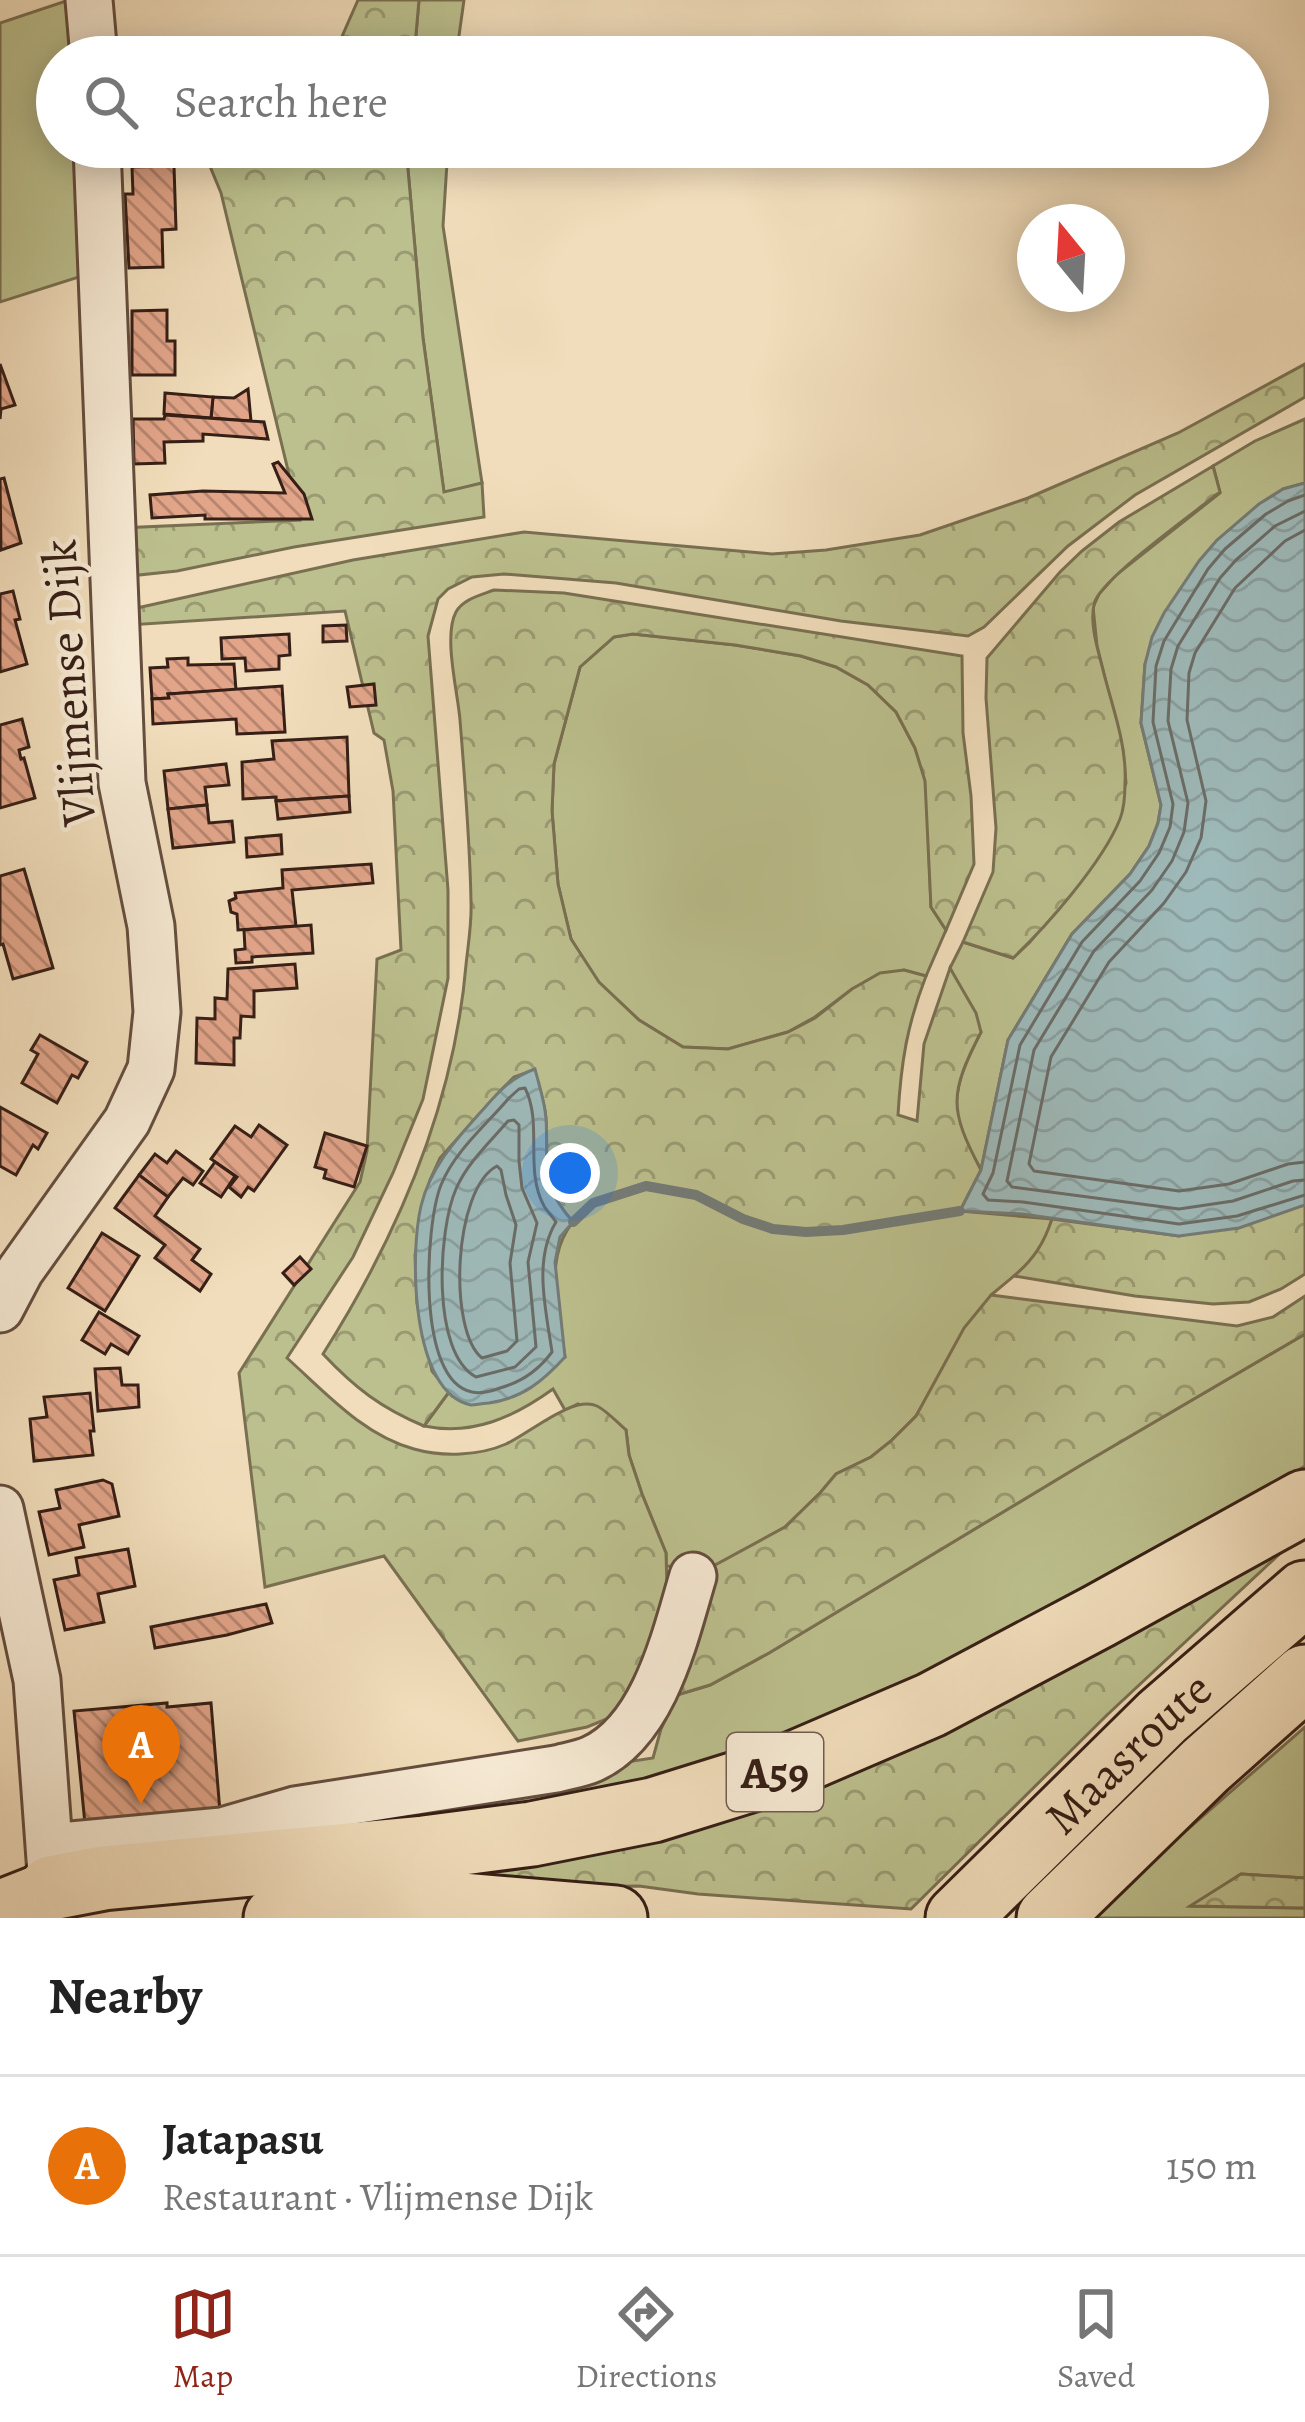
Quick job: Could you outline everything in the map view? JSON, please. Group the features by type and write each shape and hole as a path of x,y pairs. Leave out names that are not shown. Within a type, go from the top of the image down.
{"highway":[{"name":"A59","path":"39,1890 103,1878 467,1843 653,1810 775,1772 931,1705 1305,1502"},
{"name":"Maasroute","path":"958,1918 1162,1717 1305,1593"},
{"name":"Maasroute","path":"1049,1918 1204,1766 1305,1677"},
{"path":"276,1918 461,1905 615,1918"}],"street":[{"path":"89,0 92,36"},
{"name":"Vlijmense Dijk","path":"0,1309 20,1271 128,1121 151,1069 157,1012 151,926 122,783 98,168"},
{"path":"0,1509 39,1890 295,1810 592,1760 621,1740 644,1710 670,1651 693,1576"}],"green space":[{"path":"69,0 71,36 36,36 36,168 78,168 80,198 79,277 0,302 0,23"},
{"path":"358,0 419,0 416,36 342,36"},
{"path":"419,0 464,0 459,36 416,36"},
{"path":"211,168 408,168 423,338 444,492 482,483 484,517 129,576 120,528 300,520 221,193"},
{"path":"408,168 447,168 443,226 482,483 444,493 423,338"},
{"path":"1305,364 1305,397 1135,495 1068,546 984,627 968,636 841,621 616,583 504,574 472,577 438,599 428,636 448,890 448,978 423,1099 393,1173 353,1257 287,1358 378,1434 425,1452 484,1451 575,1406 587,1404 605,1411 626,1430 629,1455 666,1553 667,1588 657,1651 619,1714 587,1727 518,1741 384,1556 265,1587 239,1373 360,1182 367,1151 377,959 401,950 393,791 384,740 374,733 345,611 129,625 128,610 353,560 524,532 772,554 920,535 1028,498 1178,433"},
{"path":"1305,419 1305,483 1283,489 1145,664 1141,723 1161,805 1158,823 1130,874 1072,934 1008,1040 981,1170 961,1132 957,1101 965,1066 981,1032 950,968 963,942 1013,958 1104,847 1126,783 1093,607 1116,575 1220,493 1213,466"},
{"path":"1213,466 1220,492 1132,561 1095,601 1095,638 1124,755 1125,792 1112,836 1072,893 1013,958 963,942 993,872 996,828 987,658 1082,551 1119,522"},
{"path":"494,590 564,593 962,656 974,864 946,930 931,907 925,781 896,712 868,685 836,667 801,656 633,634 614,637 580,667 554,764 552,811 558,884 571,939 599,982 639,1020 683,1047 728,1049 788,1032 880,973 904,970 926,976 906,1044 898,1115 917,1121 924,1044 950,968 976,1013 981,1032 963,1071 957,1101 963,1131 981,1170 960,1211 843,1230 773,1229 696,1195 646,1186 593,1203 573,1222 550,1184 545,1113 534,1070 514,1077 440,1158 430,1180 415,1255 417,1303 432,1371 449,1392 424,1426 369,1396 323,1354 398,1216 449,1068 471,910 452,622 459,608"},
{"path":"633,634 801,656 836,667 868,685 896,712 926,781 931,907 946,930 926,976 904,970 852,989 788,1032 728,1049 683,1047 639,1020 598,982 571,939 558,884 554,764 580,667 614,637"},
{"path":"646,1186 696,1195 743,1219 843,1230 960,1211 1052,1219 1032,1261 991,1295 916,1416 871,1457 836,1474 785,1527 706,1570 666,1566 666,1553 629,1455 626,1430 578,1404 565,1410 553,1389 492,1422 459,1428 424,1426 449,1392 452,1396 565,1357 555,1275 563,1237 591,1205"},
{"path":"1305,1205 1305,1274 1249,1302 1213,1304 1135,1296 1014,1276 1038,1250 1052,1219 1179,1236"},
{"path":"991,1295 1237,1326 1273,1317 1305,1296 1305,1334 769,1653 710,1685 677,1695 698,1639 706,1570 785,1527 836,1474 891,1441 916,1416 964,1328"},
{"path":"1305,1334 1305,1466 1021,1636 827,1728 623,1786 415,1823 305,1827 543,1775 653,1758 677,1695 710,1685 769,1653"},
{"path":"1287,1547 1107,1715 911,1909 639,1886 478,1888 477,1852"},
{"path":"1305,1727 1305,1878 1241,1874 1193,1906 1305,1908 1305,1918 1094,1918 1173,1842"},
{"path":"1241,1874 1305,1878 1305,1908 1190,1906"}],"water":[{"path":"1305,483 1305,1205 1239,1228 1179,1236 1022,1214 960,1211 981,1170 1008,1040 1072,934 1130,874 1158,823 1161,805 1141,723 1152,637 1217,540 1259,504 1283,489"},
{"path":"535,1069 545,1113 550,1184 573,1222 560,1237 555,1262 565,1357 522,1393 471,1405 451,1395 425,1349 416,1286 421,1206 437,1168 461,1135 504,1087"}],"building":[{"path":"132,168 174,168 176,229 162,230 163,267 129,268 125,194 133,194"},
{"path":"167,310 167,341 175,341 175,375 132,375 132,311"},
{"path":"0,364 15,405 1,409 0,419"},
{"path":"248,389 251,421 211,418 213,397 234,398"},
{"path":"165,393 213,397 211,418 164,414"},
{"path":"165,415 264,422 268,439 203,434 203,441 164,442 165,463 134,464 133,419 164,419"},
{"path":"278,462 304,494 312,519 152,518 150,495 285,493 273,464"},
{"path":"4,478 21,543 1,550 0,479"},
{"path":"13,591 27,664 0,672 0,594"},
{"path":"346,625 347,641 323,642 323,626"},
{"path":"289,634 290,655 279,656 279,669 246,671 245,658 222,659 221,638"},
{"path":"188,658 188,665 234,664 236,690 152,699 150,668 168,667 167,659"},
{"path":"374,684 376,705 350,707 347,687"},
{"path":"282,686 285,732 237,734 236,719 153,724 152,699 169,698 168,694"},
{"path":"22,719 29,747 19,750 35,798 0,808 0,725"},
{"path":"347,737 349,796 243,799 242,762 274,759 272,741"},
{"path":"226,764 229,785 205,787 207,805 168,809 164,771"},
{"path":"349,796 350,812 278,819 276,801"},
{"path":"207,805 209,823 232,821 234,842 173,848 168,809"},
{"path":"281,835 282,854 247,857 246,838"},
{"path":"371,864 373,883 292,890 296,926 238,930 237,914 231,912 229,901 236,898 235,893 283,888 282,870"},
{"path":"24,869 53,968 13,979 0,945 0,876"},
{"path":"311,925 313,953 252,957 252,962 236,963 235,950 245,949 244,930"},
{"path":"295,964 297,988 254,991 254,1017 241,1016 240,1038 234,1038 234,1065 196,1063 197,1018 215,1019 215,998 227,999 228,969"},
{"path":"40,1035 87,1062 78,1078 72,1075 57,1103 22,1083 38,1054 31,1050"},
{"path":"0,1107 47,1133 38,1149 33,1145 16,1175 0,1166"},
{"path":"259,1125 287,1145 254,1191 248,1187 241,1197 229,1187 237,1177 211,1159 235,1126 251,1137"},
{"path":"325,1133 367,1146 354,1187 324,1178 326,1170 315,1167"},
{"path":"176,1151 203,1171 193,1185 183,1178 168,1197 139,1175 155,1154 167,1163"},
{"path":"215,1162 235,1176 221,1197 200,1183"},
{"path":"139,1175 168,1197 155,1216 200,1249 192,1260 211,1274 200,1291 155,1258 165,1245 115,1208"},
{"path":"102,1233 139,1256 105,1311 68,1288"},
{"path":"300,1257 311,1269 294,1285 283,1273"},
{"path":"99,1312 139,1336 128,1354 111,1344 105,1354 82,1340"},
{"path":"120,1368 122,1385 138,1385 139,1407 98,1411 95,1369"},
{"path":"90,1393 93,1455 34,1461 30,1419 47,1417 44,1397"},
{"path":"103,1480 112,1484 119,1516 79,1525 84,1547 49,1555 39,1512 60,1508 56,1490"},
{"path":"128,1549 135,1586 98,1594 104,1622 65,1630 54,1580 79,1575 76,1558"},
{"path":"266,1604 272,1623 155,1648 151,1627"},
{"path":"167,1703 167,1707 211,1703 220,1812 85,1824 74,1711"}],"waterway":[{"path":"573,1222 593,1203 646,1186 696,1195 773,1229 806,1232 960,1211"}],"place":[{"name":"Jatapasu","path":"141,1804"}]}
